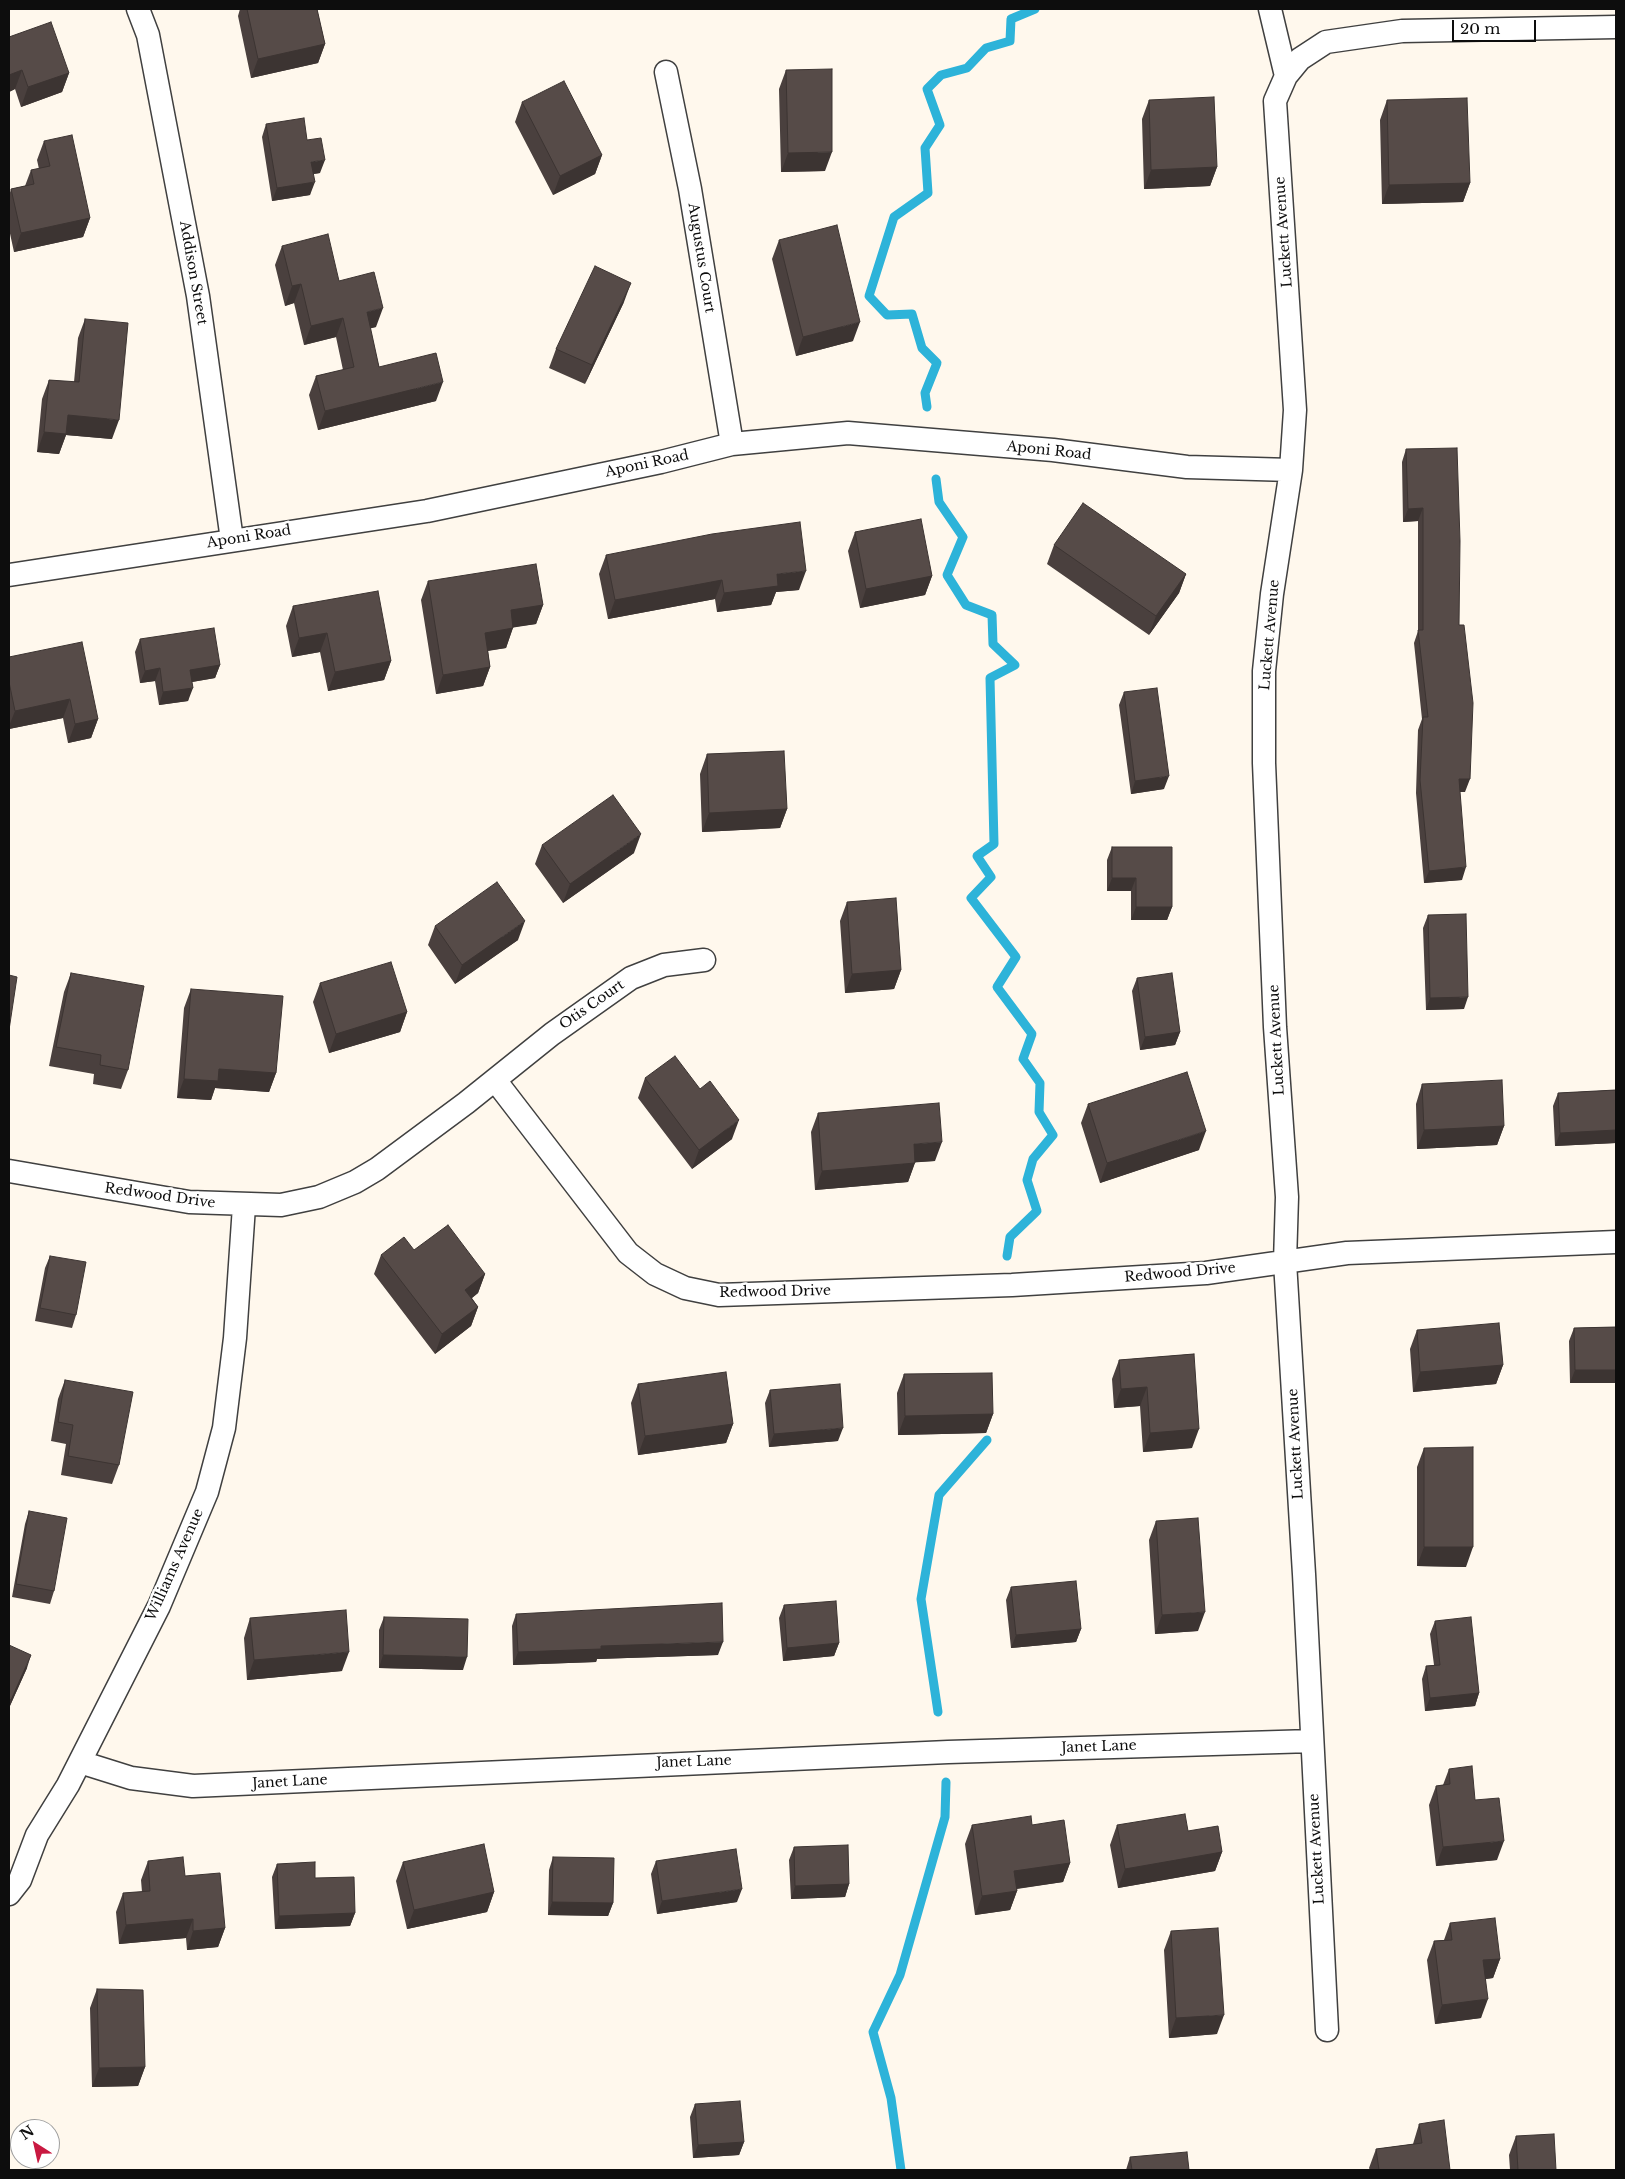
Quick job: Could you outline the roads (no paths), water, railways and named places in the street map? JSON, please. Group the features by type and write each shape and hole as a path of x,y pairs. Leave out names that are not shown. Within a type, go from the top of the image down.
{"street":[{"name":"Addison Street","path":"138,9 148,35 198,296 232,540"},
{"path":"1270,9 1286,76"},
{"name":"Luckett Avenue","path":"1326,2030 1286,1262 1288,1197 1275,1027 1264,764 1264,671 1272,594 1291,470 1295,410 1275,101 1286,76 1300,59 1326,42 1402,31 1616,27"},
{"name":"Augustus Court","path":"666,72 690,189 732,444"},
{"name":"Aponi Road","path":"9,575 427,511 661,462 732,444 848,434 873,434 1053,450 1187,466 1291,470"},
{"name":"Otis Court","path":"495,1080 552,1034 631,978 664,965 704,960"},
{"name":"Redwood Drive","path":"9,1171 189,1202 244,1206 281,1205 319,1197 355,1182 377,1169 495,1080 628,1253 655,1274 685,1288 719,1295 1012,1285 1206,1273 1347,1253 1616,1242"},
{"name":"Williams Avenue","path":"9,1894 20,1880 37,1835 80,1762 159,1606 207,1492 224,1428 234,1338 244,1206"},
{"name":"Janet Lane","path":"80,1762 131,1778 193,1786 948,1752 1312,1741"}],"waterway":[{"path":"927,407 925,393 937,363 922,348 912,314 887,315 869,296 894,217 928,193 925,148 940,125 927,89 941,75 967,68 986,48 1010,41 1011,19 1035,9"},
{"path":"936,479 939,502 963,537 947,575 966,605 992,615 993,644 1015,665 990,678 994,844 977,856 991,877 971,898 1016,957 997,987 1032,1034 1023,1059 1040,1083 1039,1112 1053,1135 1033,1159 1027,1180 1037,1211 1010,1237 1007,1256"},
{"path":"938,1712 921,1599 939,1495 987,1440"},
{"path":"901,2170 891,2098 873,2032 900,1975 945,1817 946,1782"}]}
